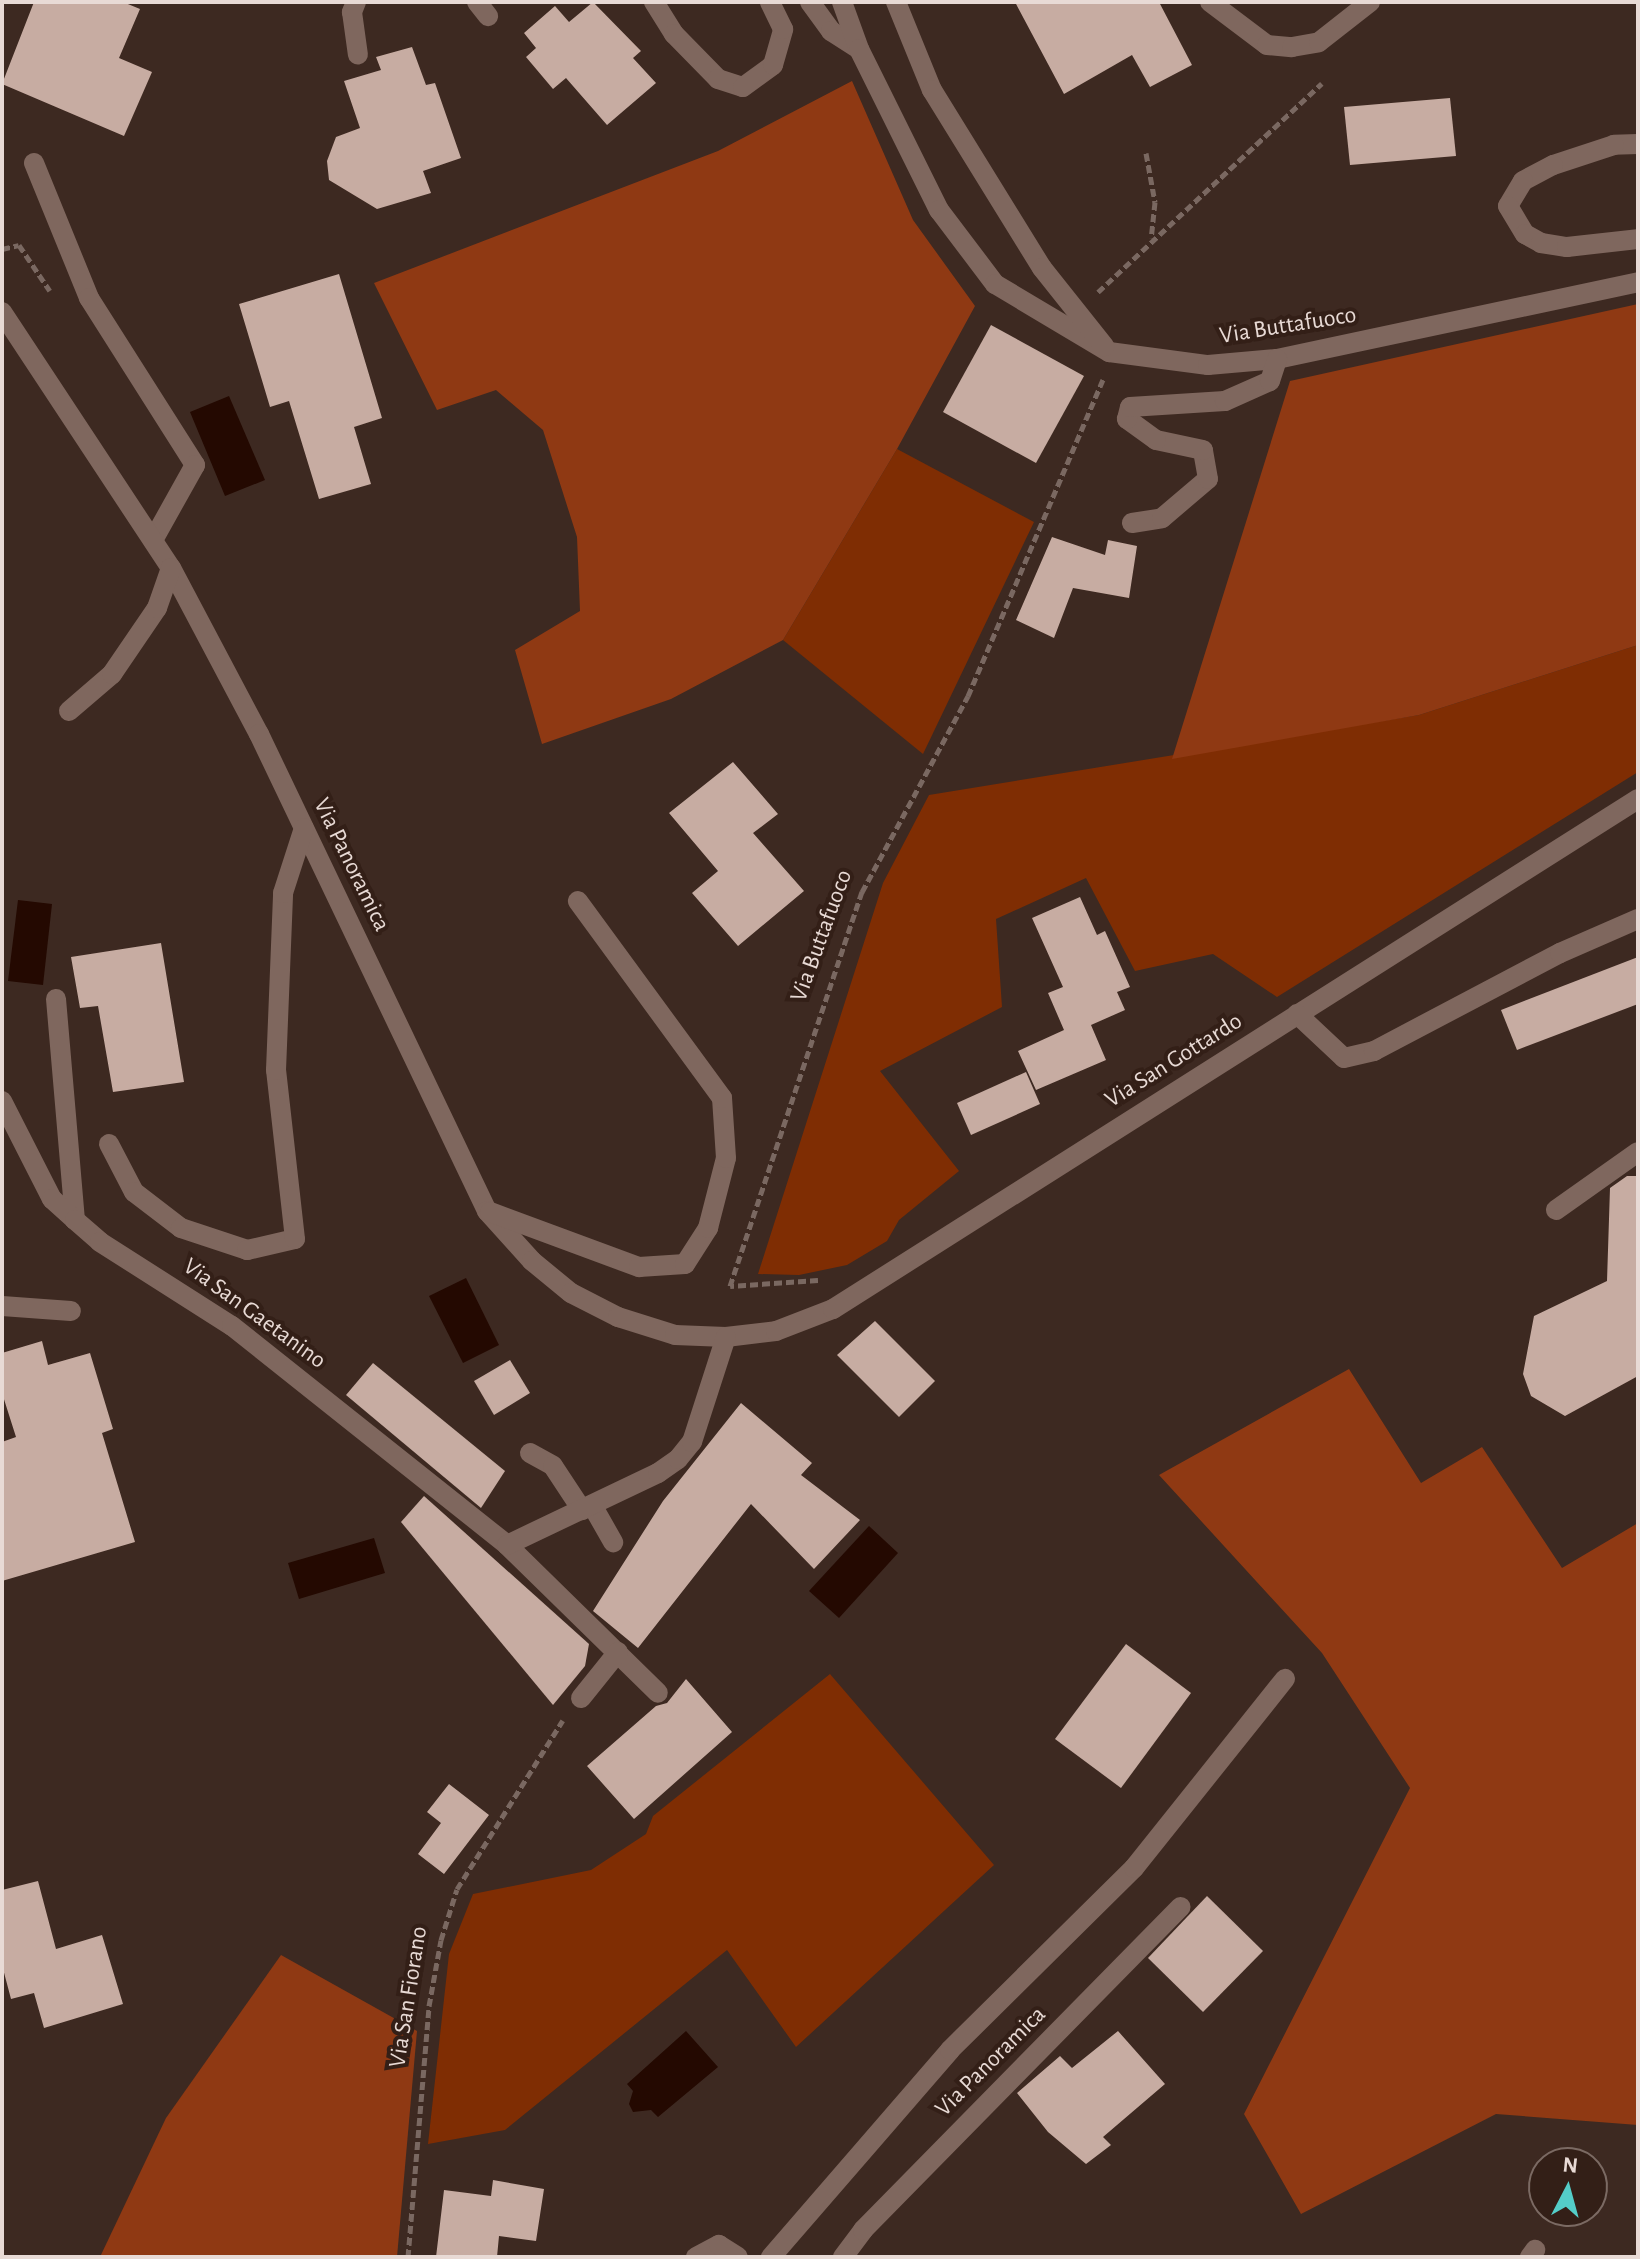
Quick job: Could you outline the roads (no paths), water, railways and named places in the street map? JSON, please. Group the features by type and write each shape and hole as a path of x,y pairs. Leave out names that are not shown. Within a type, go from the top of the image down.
{"street":[{"path":"356,2 352,12 358,55"},
{"path":"654,2 674,34 718,79 743,87 773,65 783,29 770,2"},
{"path":"810,2 831,31 859,49"},
{"name":"Via Buttafuoco","path":"842,2 859,49 939,210 995,284 1109,352 1208,365 1277,359 1638,282"},
{"path":"896,2 932,90 1042,268 1109,352"},
{"path":"1210,2 1267,45 1292,47 1319,42 1370,2"},
{"path":"1638,144 1614,145 1553,165 1523,181 1508,206 1525,234 1541,243 1567,247 1638,239"},
{"path":"34,163 89,298 195,465 153,540"},
{"name":"Via Panoramica","path":"2,312 171,568 304,828 487,1211 532,1261 571,1293 618,1317 675,1335 726,1337"},
{"path":"1132,523 1162,518 1208,479 1203,450 1156,440 1127,419 1130,407 1225,401 1270,381 1277,359"},
{"path":"69,711 112,674 157,608 171,568"},
{"name":"Via San Gottardo","path":"726,1337 776,1331 833,1309 1638,799"},
{"path":"109,1144 134,1192 181,1228 247,1250 295,1239 276,1070 283,893 304,828"},
{"path":"487,1211 639,1267 685,1264 708,1228 726,1158 722,1098 578,901"},
{"path":"1297,1014 1344,1058 1374,1051 1560,953 1638,919"},
{"path":"56,999 75,1220"},
{"name":"Via San Gaetanino","path":"2,1101 52,1199 75,1220 100,1242 232,1326 507,1545 658,1693"},
{"path":"1556,1210 1638,1152"},
{"path":"2,1306 71,1311"},
{"path":"507,1545 658,1473 692,1442 726,1337"},
{"path":"530,1453 553,1466 613,1542"},
{"path":"581,1698 618,1652"},
{"path":"771,2257 950,2050 1134,1868 1285,1679"},
{"name":"Via Panoramica","path":"843,2257 863,2230 1180,1907"},
{"path":"696,2257 719,2245 738,2257"}]}
